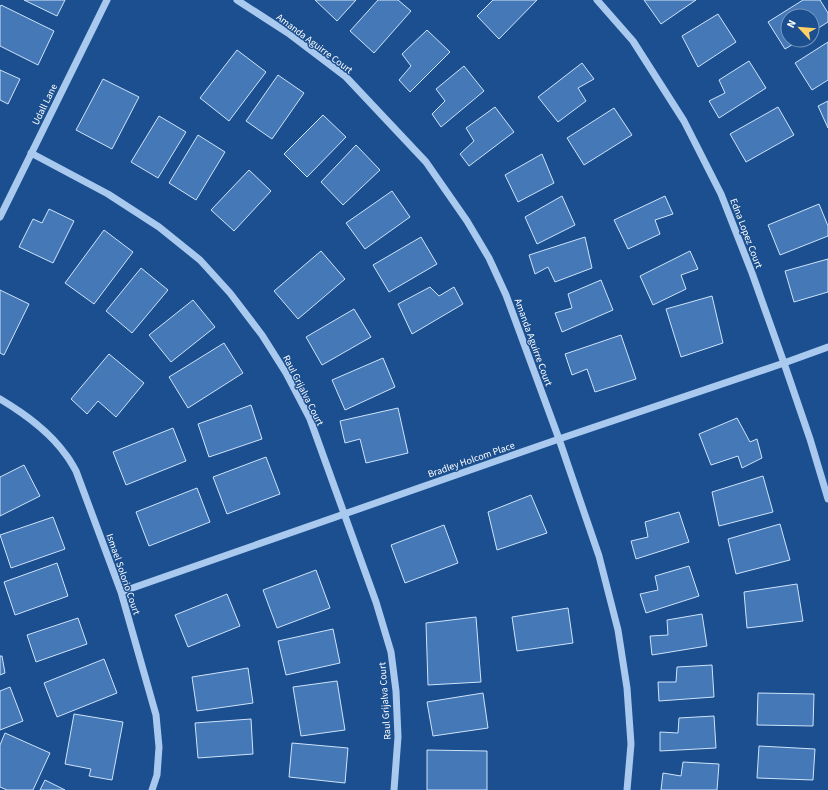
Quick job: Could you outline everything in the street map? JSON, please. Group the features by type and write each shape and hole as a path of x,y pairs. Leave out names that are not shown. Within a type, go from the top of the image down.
{"street":[{"name":"Udall Lane","path":"0,217 107,0"},
{"name":"Amanda Aguirre Court","path":"237,0 288,33 346,77 426,162 467,221 489,258 506,295 559,439 598,556 618,630 627,688 631,744 627,790"},
{"name":"Edna Lopez Court","path":"597,0 633,41 684,121 721,194 752,273 784,363 810,439 828,499"},
{"name":"Raul Grijalva Court","path":"31,153 108,194 159,227 200,260 230,294 262,335 286,373 310,419 376,602 391,652 396,691 398,737 394,790"},
{"name":"Bradley Holcom Place","path":"121,592 828,347"},
{"name":"Ismael Solorio Court","path":"0,399 18,410 44,430 66,454 76,471 121,592 156,715 159,747 157,775 152,790"}],"building":[{"path":"24,0 65,0 57,16"},
{"path":"315,0 356,0 337,21"},
{"path":"378,0 398,0 411,11 374,53 350,31"},
{"path":"493,0 537,0 499,39 477,16"},
{"path":"644,0 696,0 661,24"},
{"path":"803,0 820,0 828,13 828,22 820,27 820,8 790,8"},
{"path":"1,5 54,31 38,65 0,46"},
{"path":"718,14 736,42 698,67 682,36"},
{"path":"780,14 780,41 768,22"},
{"path":"427,30 450,52 410,92 399,80 411,66 402,54"},
{"path":"828,42 828,80 812,90 795,63"},
{"path":"237,50 266,72 229,121 200,98"},
{"path":"749,61 766,88 719,118 709,101 725,93 719,80"},
{"path":"582,63 594,79 578,88 586,101 558,122 538,97"},
{"path":"464,66 484,91 441,127 432,114 445,101 436,89"},
{"path":"0,70 20,79 8,104 0,100"},
{"path":"278,75 304,93 272,139 246,121"},
{"path":"103,79 139,97 112,149 76,130"},
{"path":"828,101 828,128 818,106"},
{"path":"495,107 514,132 469,166 460,154 474,141 466,128"},
{"path":"778,107 794,135 746,162 730,134"},
{"path":"614,108 632,135 584,165 567,138"},
{"path":"323,115 346,137 307,177 284,154"},
{"path":"159,116 186,132 158,178 131,162"},
{"path":"198,135 225,152 196,200 169,183"},
{"path":"356,145 380,170 343,205 321,182"},
{"path":"542,154 554,183 518,202 505,175"},
{"path":"249,170 271,191 234,231 211,210"},
{"path":"392,191 410,217 365,249 346,223"},
{"path":"562,196 575,225 537,244 525,217"},
{"path":"665,196 673,214 655,220 660,234 628,249 614,220"},
{"path":"819,204 828,226 828,236 780,255 768,225"},
{"path":"49,209 74,221 53,263 19,247 33,219 42,223"},
{"path":"104,230 133,252 94,304 65,283"},
{"path":"421,237 437,264 389,292 373,265"},
{"path":"585,237 592,268 555,282 548,267 535,274 529,255"},
{"path":"321,251 345,279 298,319 274,291"},
{"path":"690,251 698,269 681,275 686,289 653,305 640,276"},
{"path":"828,259 828,292 794,302 785,271"},
{"path":"141,268 168,290 132,333 106,311"},
{"path":"601,280 613,310 562,332 555,313 572,308 568,294"},
{"path":"430,287 439,296 454,287 463,304 412,334 398,304"},
{"path":"0,290 29,304 4,355 0,353"},
{"path":"712,296 723,343 681,357 666,309"},
{"path":"193,300 215,327 171,362 149,335"},
{"path":"354,309 371,337 322,365 306,337"},
{"path":"621,335 636,379 595,392 587,369 572,375 565,354"},
{"path":"224,343 243,373 188,408 169,377"},
{"path":"109,354 144,383 116,417 98,401 87,414 71,399"},
{"path":"383,358 395,387 345,410 332,380"},
{"path":"251,405 262,439 209,457 198,424"},
{"path":"398,408 408,453 366,463 360,439 345,443 340,421"},
{"path":"737,418 750,442 757,439 762,458 742,468 738,456 711,465 699,434"},
{"path":"173,428 186,461 126,485 113,452"},
{"path":"266,457 280,494 227,514 213,477"},
{"path":"24,465 40,496 0,516 0,477"},
{"path":"763,476 773,512 719,526 712,492"},
{"path":"197,488 210,522 149,546 136,512"},
{"path":"531,495 547,533 497,550 488,512"},
{"path":"679,512 689,542 636,559 631,541 648,537 645,522"},
{"path":"53,517 65,549 11,568 0,535"},
{"path":"780,524 790,560 736,574 728,539"},
{"path":"444,525 458,563 405,583 391,545"},
{"path":"57,563 68,596 15,615 4,582"},
{"path":"689,566 699,596 646,613 640,594 658,590 655,576"},
{"path":"316,570 330,608 277,628 263,590"},
{"path":"797,584 803,621 747,628 744,592"},
{"path":"227,594 240,626 188,647 175,615"},
{"path":"568,608 573,643 517,651 512,617"},
{"path":"702,614 707,646 652,655 650,636 668,635 667,620"},
{"path":"476,617 481,682 428,685 426,623"},
{"path":"78,618 87,644 36,662 27,635"},
{"path":"333,629 340,663 286,675 278,641"},
{"path":"0,656 2,656 5,673 0,675"},
{"path":"104,659 117,693 57,717 44,683"},
{"path":"712,665 714,697 659,701 658,682 676,682 677,667"},
{"path":"248,668 253,703 197,711 192,677"},
{"path":"337,681 345,730 301,736 293,687"},
{"path":"10,687 23,721 0,730 0,691"},
{"path":"483,693 488,728 433,736 427,702"},
{"path":"758,693 814,694 813,726 757,725"},
{"path":"74,714 123,722 112,780 89,776 91,769 65,764"},
{"path":"714,716 716,748 660,751 660,732 678,733 679,718"},
{"path":"251,719 253,754 198,758 195,723"},
{"path":"5,733 50,753 33,790 7,790 0,787 0,745"},
{"path":"292,743 348,748 345,783 289,777"},
{"path":"759,746 815,749 813,780 757,778"},
{"path":"427,750 487,751 487,790 427,790"},
{"path":"683,762 719,764 717,790 661,790 663,773 681,776"},
{"path":"45,780 65,790 40,790"}]}
